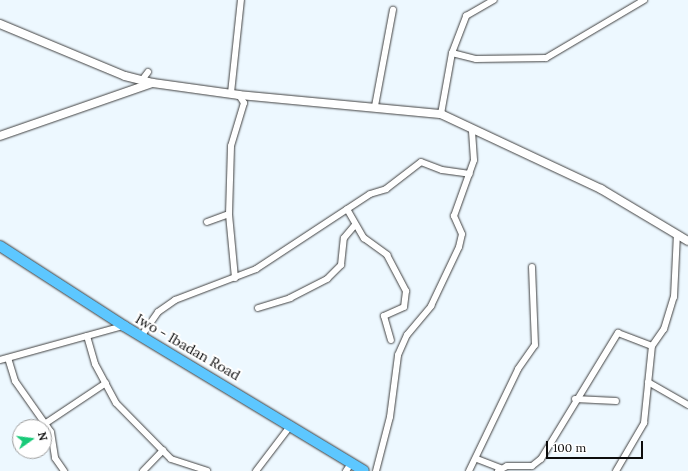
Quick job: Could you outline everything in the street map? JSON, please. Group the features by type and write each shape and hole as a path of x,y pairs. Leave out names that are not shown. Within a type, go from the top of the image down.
{"main road":[{"name":"Iwo - Ibadan Road","path":"0,246 124,326 142,334 352,462 364,471"}],"street":[{"path":"231,93 241,0"},
{"path":"441,114 452,54 466,16 494,0"},
{"path":"452,54 476,59 546,58 644,0"},
{"path":"375,106 393,10"},
{"path":"0,24 153,83 239,95 375,106 441,114 472,130 601,189 688,241"},
{"path":"142,80 148,72"},
{"path":"0,136 153,83"},
{"path":"235,278 229,214 231,146 244,103 239,95"},
{"path":"376,471 390,418 398,355 407,335 434,300 459,247 462,234 454,216 470,174 475,142 472,130"},
{"path":"142,334 158,312 175,300 256,269 370,194 386,189 421,162 442,170 470,174"},
{"path":"347,209 364,238 388,255 406,292 404,307 384,316 391,340"},
{"path":"207,222 229,214"},
{"path":"258,308 290,298 327,279 341,265 344,238 355,225"},
{"path":"616,471 644,423 652,346 664,329 674,297 678,234"},
{"path":"468,471 477,459 518,368 535,345 532,267"},
{"path":"0,360 124,326"},
{"path":"477,459 499,469 536,464 575,399 618,333 652,346"},
{"path":"87,336 106,383 116,403 171,458 207,471"},
{"path":"8,358 15,381 43,419"},
{"path":"648,382 688,405"},
{"path":"52,419 106,383"},
{"path":"575,399 616,401"},
{"path":"256,471 291,425"},
{"path":"52,444 56,458 64,471"},
{"path":"143,471 163,450"},
{"path":"346,471 352,462"}]}
